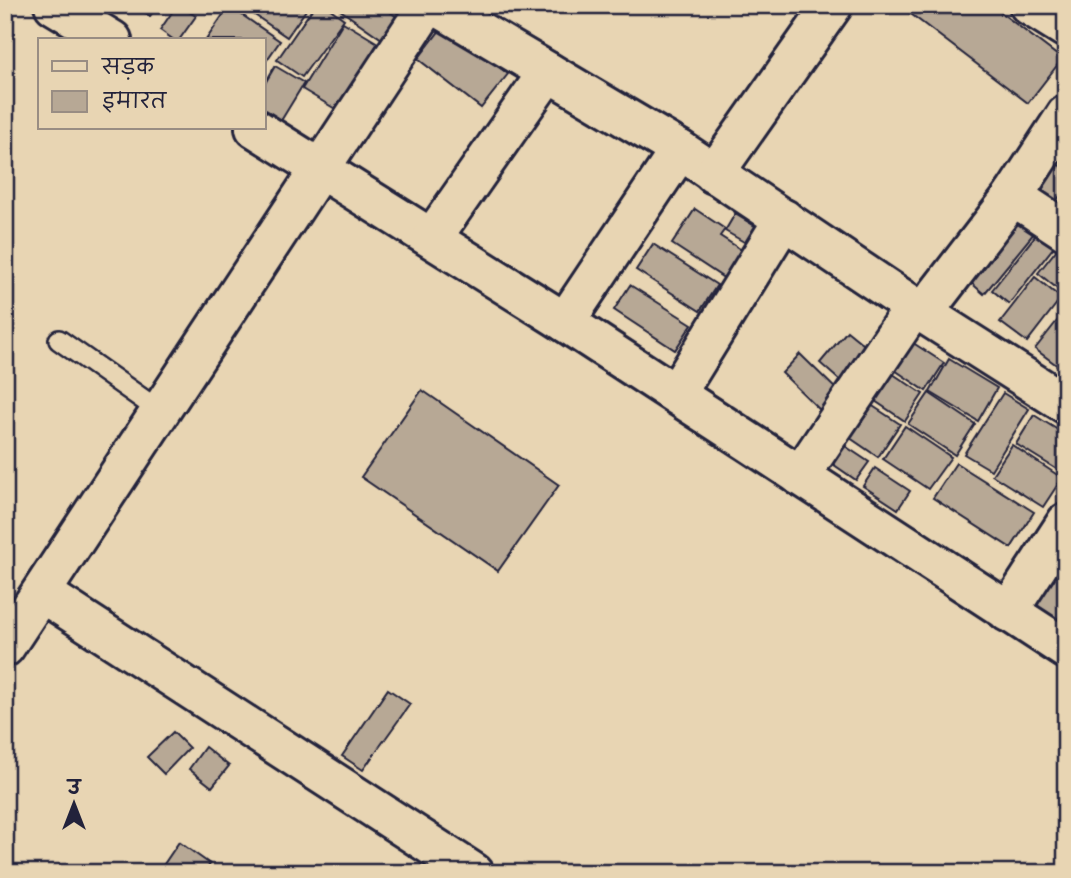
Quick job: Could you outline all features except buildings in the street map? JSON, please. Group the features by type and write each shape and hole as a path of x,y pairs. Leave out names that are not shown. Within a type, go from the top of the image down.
{"street":[{"path":"714,174 833,5"},
{"path":"1029,5 1066,28"},
{"path":"56,6 109,38"},
{"path":"5,647 321,169 422,8 548,72 680,150 919,310 1066,404"},
{"path":"432,238 548,72"},
{"path":"800,476 919,310 1013,196 1066,116"},
{"path":"258,130 565,322 1066,649"},
{"path":"565,322 680,150"},
{"path":"1013,196 1066,231"},
{"path":"676,394 784,219"},
{"path":"1008,612 1066,523"},
{"path":"42,593 474,873"}],"lane":[{"path":"59,340 161,412"}]}
